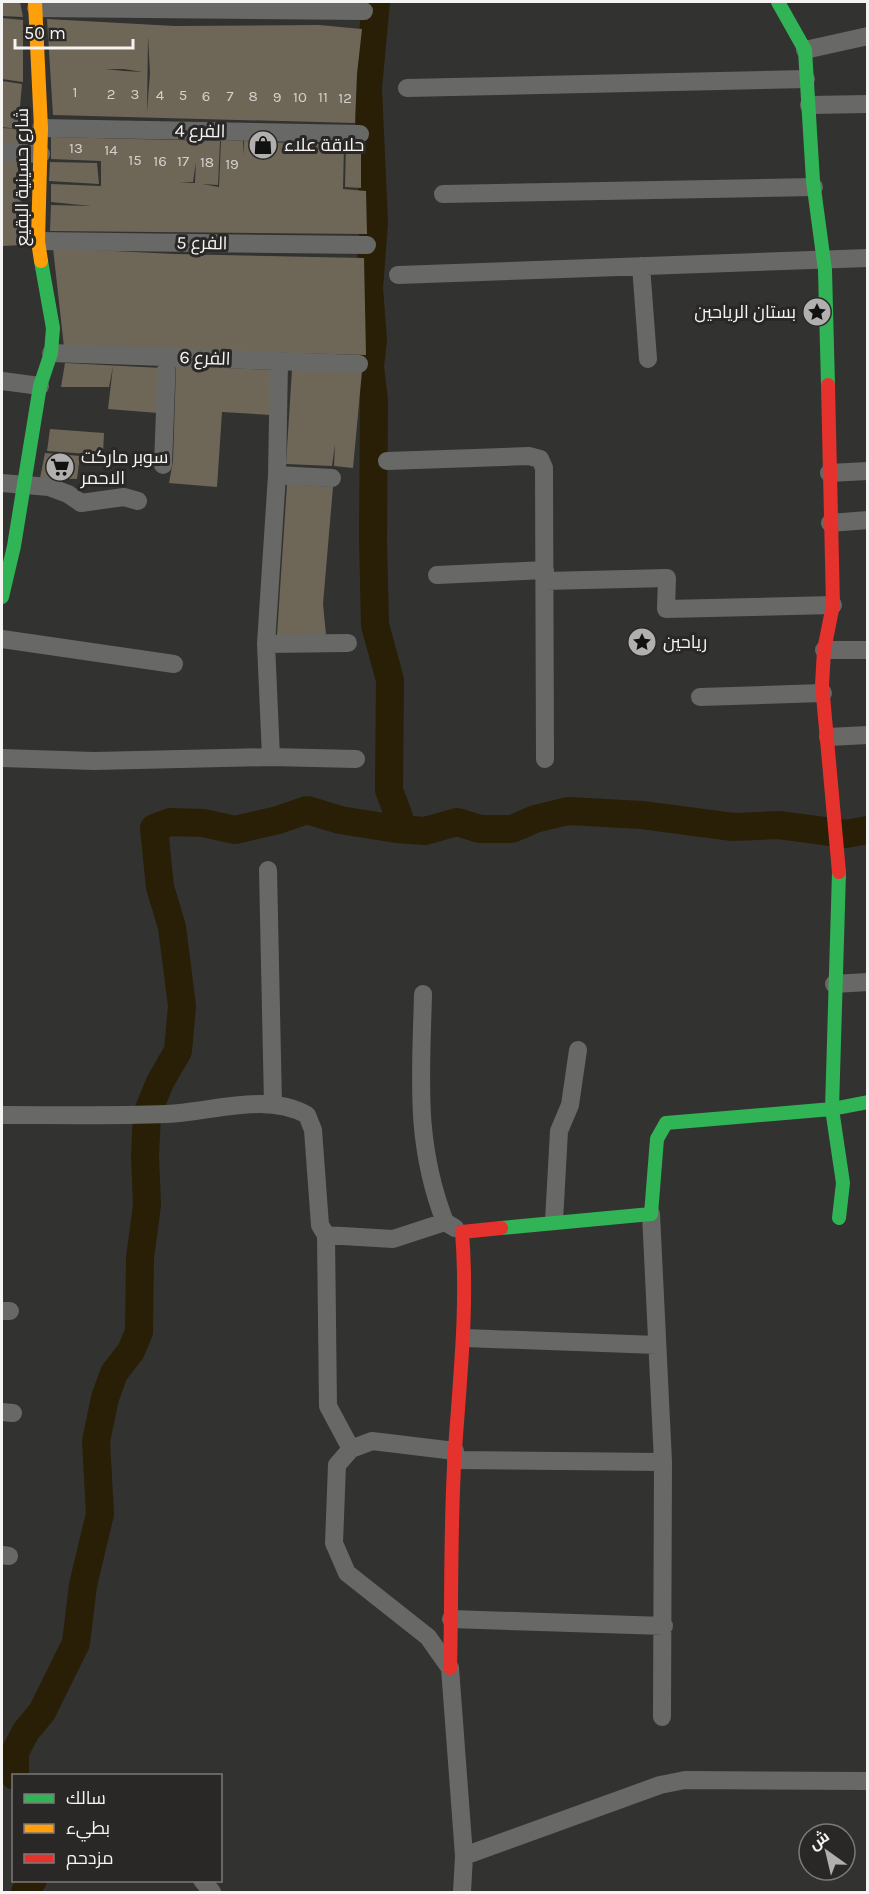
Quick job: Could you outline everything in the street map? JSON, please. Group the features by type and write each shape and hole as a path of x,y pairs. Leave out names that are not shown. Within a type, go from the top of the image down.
{"street":[{"path":"778,2 805,50 814,187 824,259 833,605 824,650 823,693 839,867 832,1109 843,1183 839,1218"},
{"path":"35,5 364,11"},
{"name":"شارع حسينية البقيع","path":"2,597 14,546 40,386 51,353 53,328 38,241 41,128 35,5"},
{"path":"805,50 867,36"},
{"path":"407,88 806,79"},
{"path":"809,105 867,104"},
{"name":"الفرع 4","path":"41,128 360,134"},
{"path":"2,152 40,154"},
{"path":"443,194 814,187"},
{"name":"الفرع 5","path":"38,241 367,245"},
{"path":"398,275 867,258"},
{"path":"641,266 648,359"},
{"name":"الفرع 6","path":"51,353 359,363"},
{"path":"163,465 167,357"},
{"path":"271,757 266,644 277,475 279,361"},
{"path":"2,381 40,386"},
{"path":"387,461 529,456 540,459 544,468 545,759"},
{"path":"829,473 867,471"},
{"path":"277,475 332,478"},
{"path":"2,483 48,487 68,494 81,503 124,497 138,501"},
{"path":"830,523 867,520"},
{"path":"437,575 667,578 666,609 833,605"},
{"path":"2,639 174,664"},
{"path":"266,644 348,643"},
{"path":"824,650 867,650"},
{"path":"700,697 823,693"},
{"path":"828,736 867,735"},
{"path":"2,758 94,761 271,757 356,759"},
{"path":"268,870 273,1104"},
{"path":"834,984 867,982"},
{"path":"423,994 421,1130 431,1186 445,1222 462,1232 554,1221 651,1214"},
{"path":"554,1221 559,1131 570,1105 578,1050"},
{"path":"662,1717 663,1462 651,1214 657,1139 666,1123 832,1109 867,1102"},
{"path":"2,1115 169,1114 273,1104 294,1107 308,1115 313,1130 320,1225 326,1235 327,1406 351,1449"},
{"path":"326,1235 393,1239 445,1222"},
{"path":"462,1232 466,1279 465,1338 456,1456 450,1668 464,1856 462,1893"},
{"path":"465,1338 657,1344"},
{"path":"450,1668 428,1637 347,1573 334,1543 337,1465 351,1449 372,1441 456,1456 663,1462"},
{"path":"451,1619 663,1626"},
{"path":"464,1856 660,1785 685,1780 867,1781"}],"building":[{"path":"2,2 20,2 23,17 2,16"},
{"path":"2,18 23,20 23,82 2,79"},
{"path":"47,19 175,26 319,25 362,29 355,123 53,115","holes":["148,36 150,73 147,112","105,69 124,69 143,72 124,71"]},
{"path":"2,81 22,84 18,129 2,127"},
{"path":"2,128 19,129 18,150 2,149"},
{"path":"51,137 220,141 218,185 202,184 219,187 221,140 243,141 243,156 244,141 344,145 343,189 366,191 367,234 50,231 51,205 91,206 51,202 51,184 101,186 101,161 51,159","holes":["196,162 195,183 179,183 193,182"]},
{"path":"346,144 361,144 361,188 345,187"},
{"path":"2,160 20,160 23,245 2,246"},
{"path":"50,162 97,163 99,184 49,181"},
{"path":"53,248 175,254 364,258 366,355 64,347"},
{"path":"65,363 162,368 158,413 108,409 113,366 109,387 61,387"},
{"path":"176,366 273,370 271,415 222,412 217,487 169,483 173,461"},
{"path":"292,370 362,371 353,468 334,466 335,444 332,466 286,464"},
{"path":"50,429 104,433 103,455 47,451"},
{"name":"سوبر ماركت الاحمر","path":"45,453 80,456 77,479 40,478"},
{"path":"287,484 333,487 323,604 326,635 277,635"}],"waterway":[{"path":"15,1774 15,1752 26,1731 42,1712 76,1643 83,1585 100,1514 96,1441 105,1398 114,1373 131,1351 139,1332 140,1258 147,1205 145,1156 147,1114 160,1082 178,1051 182,1006 172,927 160,887 154,828 170,822 203,823 235,830 278,820 307,810 340,820 396,829 399,817 389,790 390,680 375,625 374,401 370,366 373,340 369,288 374,223 368,88 376,2"},
{"path":"396,829 425,831 457,822 480,829 512,829 535,819 568,811 642,815 733,827 779,825 846,834 868,830"},
{"path":"25,1892 32,1882"}],"traffic: fast":[{"path":"778,2 805,50 813,181 825,270 828,385"},
{"path":"2,597 14,546 40,386 51,353 53,328 41,261"},
{"path":"839,872 832,1109 843,1183 839,1218"},
{"path":"501,1228 651,1214 657,1139 666,1123 832,1109 868,1102"}],"traffic: slow":[{"path":"35,2 41,128 38,241 41,261"}],"traffic: jam":[{"path":"828,385 833,605 824,650 822,685 839,872"},
{"path":"450,1668 453,1477 464,1314 462,1232 501,1228"}],"place":[{"name":"حلاقة علاء","path":"263,145"},
{"name":"بستان الرياحين","path":"817,312"},
{"name":"سوبر ماركت الاحمر","path":"60,467"},
{"name":"رياحين","path":"642,642"}]}
